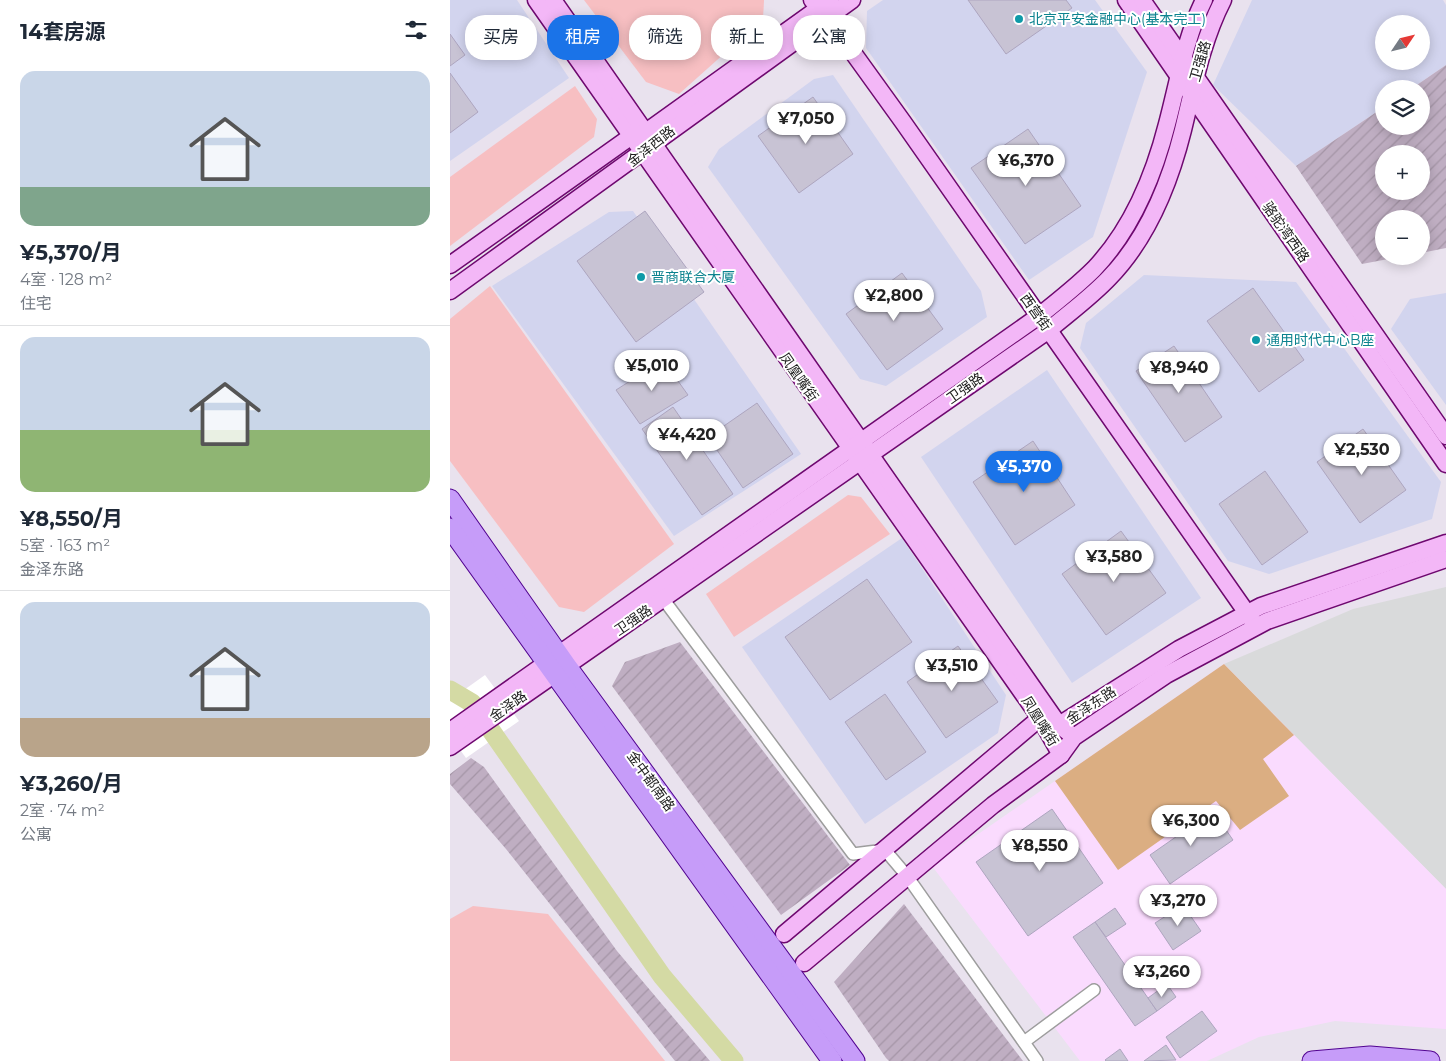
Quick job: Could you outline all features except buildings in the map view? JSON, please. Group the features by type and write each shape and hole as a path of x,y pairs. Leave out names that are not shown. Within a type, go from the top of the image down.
{"main road":[{"name":"金中都南路","path":"450,499 555,664 832,1061"},
{"name":"金中都南路","path":"450,528 855,1061"},
{"path":"1312,1061 1370,1056 1430,1061"}],"street":[{"name":"凤凰嘴街","path":"536,0 644,141"},
{"name":"凤凰嘴街","path":"553,0 644,141 854,445 1059,725 1074,737"},
{"name":"金泽西路","path":"450,291 823,6 852,0"},
{"name":"骆驼湾西路","path":"1126,0 1187,75 1446,436"},
{"name":"骆驼湾西路","path":"1142,0 1184,59 1187,75"},
{"name":"卫强路","path":"1184,59 1204,0"},
{"name":"卫强路","path":"555,664 854,445 1039,316 1095,268 1134,210 1187,75 1223,0"},
{"name":"西营街","path":"823,6 1252,619"},
{"name":"卫强路","path":"555,664 664,600 1049,330 1110,277 1139,237 1162,193 1183,132 1192,93 1187,75"},
{"name":"骆驼湾西路","path":"1192,93 1446,464"},
{"name":"金泽西路","path":"450,264 644,141"},
{"name":"凤凰嘴街","path":"864,459 1040,718 1061,755"},
{"name":"金泽东路","path":"804,963 993,805 1061,755 1074,737 1252,619 1277,599 1446,543"},
{"name":"金泽东路","path":"1040,718 1059,725 1153,664 1252,619 1312,604 1446,559"},
{"path":"664,600 853,854 885,850"},
{"name":"金泽路","path":"452,741 555,664"},
{"path":"784,934 1040,718"},
{"path":"885,850 907,876 1038,1061"},
{"path":"1024,1042 1094,990"}],"shaded area":[{"path":"450,0 517,0 527,15 465,15 465,60 537,60 537,30 547,45 547,60 557,60 569,78 450,161"},
{"path":"584,0 764,0 763,15 711,15 711,60 717,60 679,94 646,82 629,60 701,60 701,15 629,15 629,60 619,46 619,15 595,15"},
{"path":"883,0 1095,0 1147,72 1093,237 1029,280 866,48 867,11"},
{"path":"1252,0 1443,0 1446,5 1446,65 1424,80 1375,80 1375,113 1296,166 1213,85"},
{"path":"1446,65 1446,248 1430,251 1430,210 1375,210 1375,262 1362,264 1296,166 1375,113 1375,135 1430,135 1430,80 1424,80"},
{"path":"833,75 981,291 987,317 886,386 860,379 708,167 719,149 814,79"},
{"path":"575,86 597,119 594,137 450,246 450,177"},
{"path":"633,211 801,454 674,536 492,286 609,212"},
{"path":"1144,275 1296,282 1441,482 1432,519 1269,574 1228,561 1080,348 1086,323"},
{"path":"490,286 674,544 584,612 559,607 450,461 450,319"},
{"path":"1446,293 1446,405 1391,329 1410,299"},
{"path":"1047,370 1201,598 1072,683 921,457"},
{"path":"848,495 861,497 890,534 734,637 706,594"},
{"path":"902,538 1006,695 998,733 865,824 742,647"},
{"path":"1446,587 1446,889 1224,664 1353,609"},
{"path":"680,642 850,865 781,915 612,686 625,662"},
{"path":"1224,664 1446,889 1446,1029 1335,1021 1259,1037 1207,1061 1080,1061 932,866"},
{"path":"1224,664 1294,735 1263,759 1289,796 1240,830 1216,801 1118,870 1055,781"},
{"path":"471,758 484,767 617,951 710,1061 675,1061 506,849 450,784 450,774"},
{"path":"904,904 1023,1061 889,1061 886,1058 834,982"},
{"path":"473,906 548,914 665,1061 450,1061 450,919"}],"pier":[{"path":"485,675 519,721 466,758 450,736 450,700"}],"waterway":[{"path":"450,690 472,703 662,976 734,1061"}],"place":[{"name":"北京平安金融中心(基本完工)","path":"1019,19"},
{"name":"晋商联合大厦","path":"641,277"},
{"name":"通用时代中心B座","path":"1256,340"}]}
